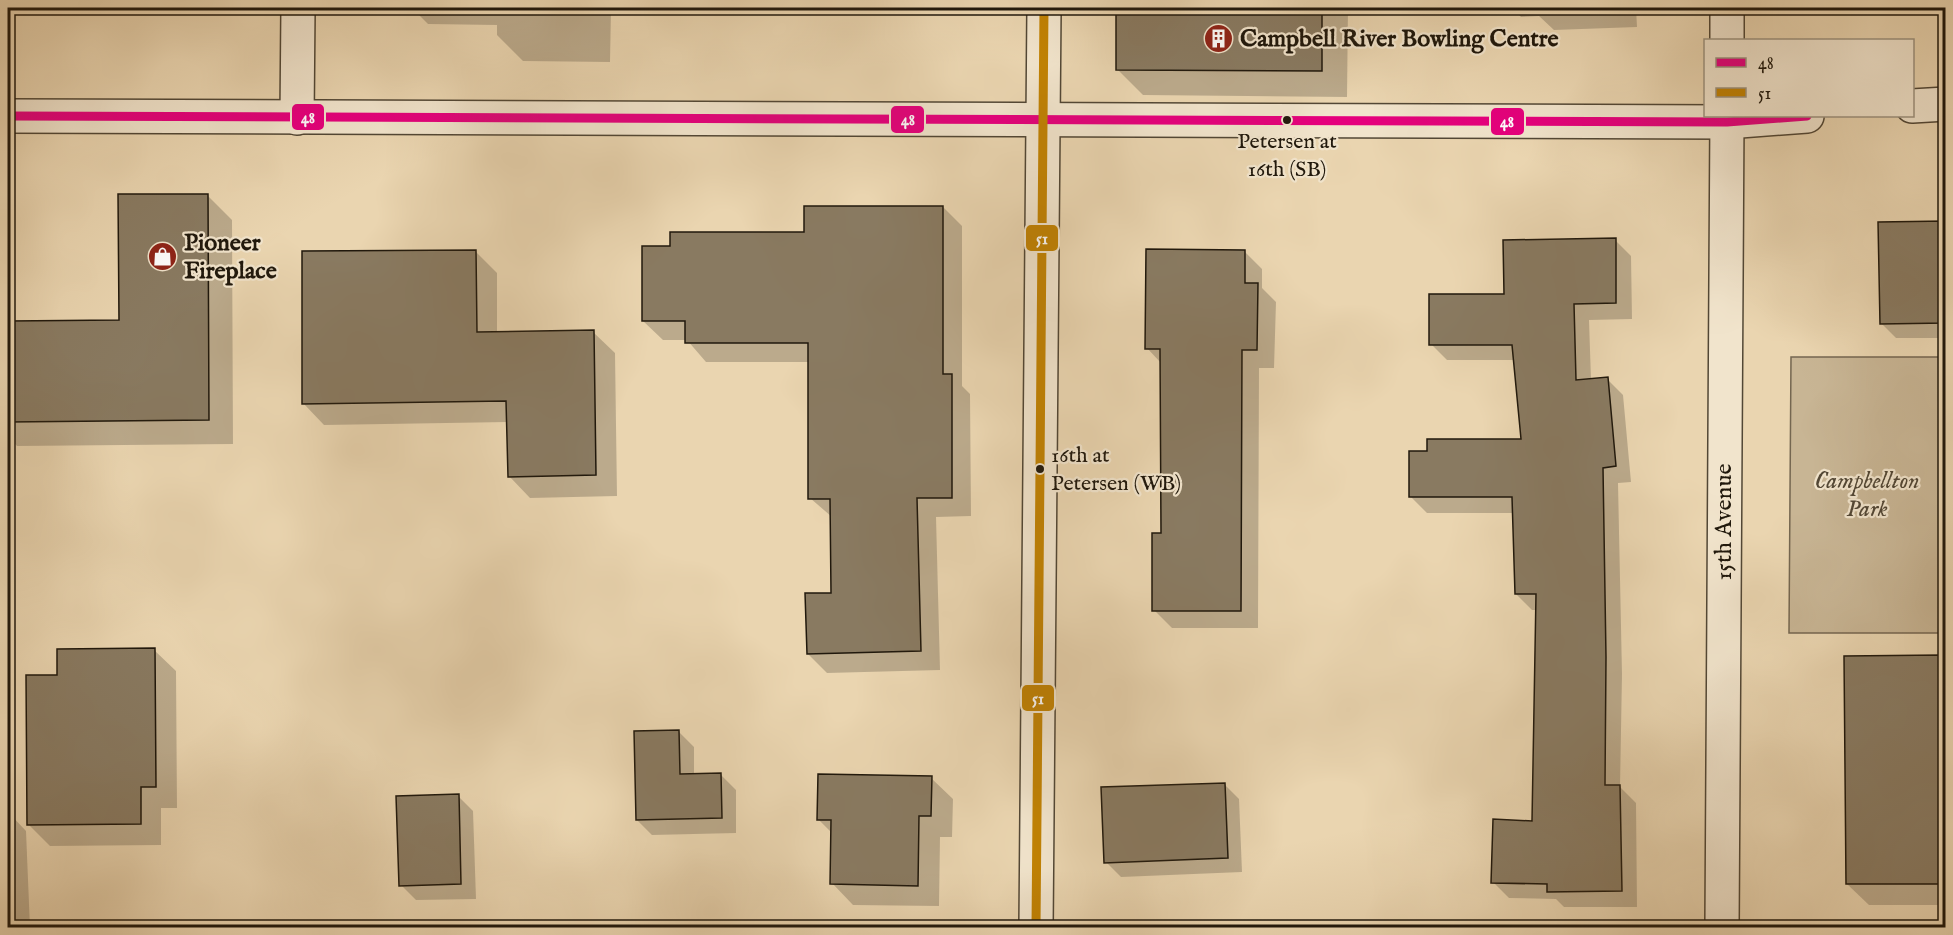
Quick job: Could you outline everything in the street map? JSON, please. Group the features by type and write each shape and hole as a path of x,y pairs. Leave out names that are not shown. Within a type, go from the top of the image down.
{"street":[{"path":"297,118 298,8"},
{"path":"1036,927 1044,8"},
{"path":"1727,8 1727,39"},
{"path":"1914,106 1946,104"},
{"path":"8,116 1042,120 1780,117"},
{"name":"15th Avenue","path":"1722,927 1727,119"}],"green space":[{"name":"Campbellton Park","path":"1791,357 1945,357 1945,633 1789,633"}],"building":[{"name":"Campbell River Bowling Centre","path":"1116,8 1322,8 1322,71 1116,70"},
{"name":"Pioneer Fireplace","path":"118,194 208,194 209,420 8,422 8,321 119,320"},
{"path":"804,206 943,206 943,374 952,374 952,498 917,498 921,651 807,654 805,593 831,593 830,499 808,499 808,343 685,343 685,321 642,321 642,246 670,246 670,232 804,232"},
{"path":"1946,221 1946,323 1880,324 1878,222"},
{"path":"1616,238 1616,303 1574,304 1576,380 1608,377 1616,466 1603,468 1606,657 1605,785 1620,785 1622,891 1547,892 1547,884 1491,883 1493,819 1532,821 1536,594 1515,594 1512,497 1409,497 1409,451 1427,451 1427,439 1521,439 1512,345 1429,345 1429,294 1504,294 1503,240"},
{"path":"1146,249 1245,250 1245,283 1258,283 1257,350 1242,350 1241,611 1152,611 1152,533 1161,533 1160,349 1145,349"},
{"path":"476,250 477,332 594,330 596,475 508,477 506,401 302,404 302,251"},
{"path":"155,648 156,787 141,787 141,824 27,825 26,675 57,675 57,649"},
{"path":"1941,655 1944,884 1846,884 1844,656"},
{"path":"679,730 680,774 721,773 722,818 636,820 634,731"},
{"path":"818,774 932,776 931,816 919,816 918,886 830,884 831,820 817,820"},
{"path":"1225,783 1228,858 1104,863 1101,787"},
{"path":"459,794 461,884 399,886 396,796"}],"transit line":[{"name":"51","path":"1036,928 1044,8"},
{"name":"48","path":"8,116 1727,122 1794,117"}],"place":[{"name":"Campbell River Bowling Centre","path":"1219,39"},
{"name":"Petersen at 16th (SB)","path":"1287,120"},
{"name":"Pioneer Fireplace","path":"163,257"},
{"name":"16th at Petersen (WB)","path":"1040,469"}]}
